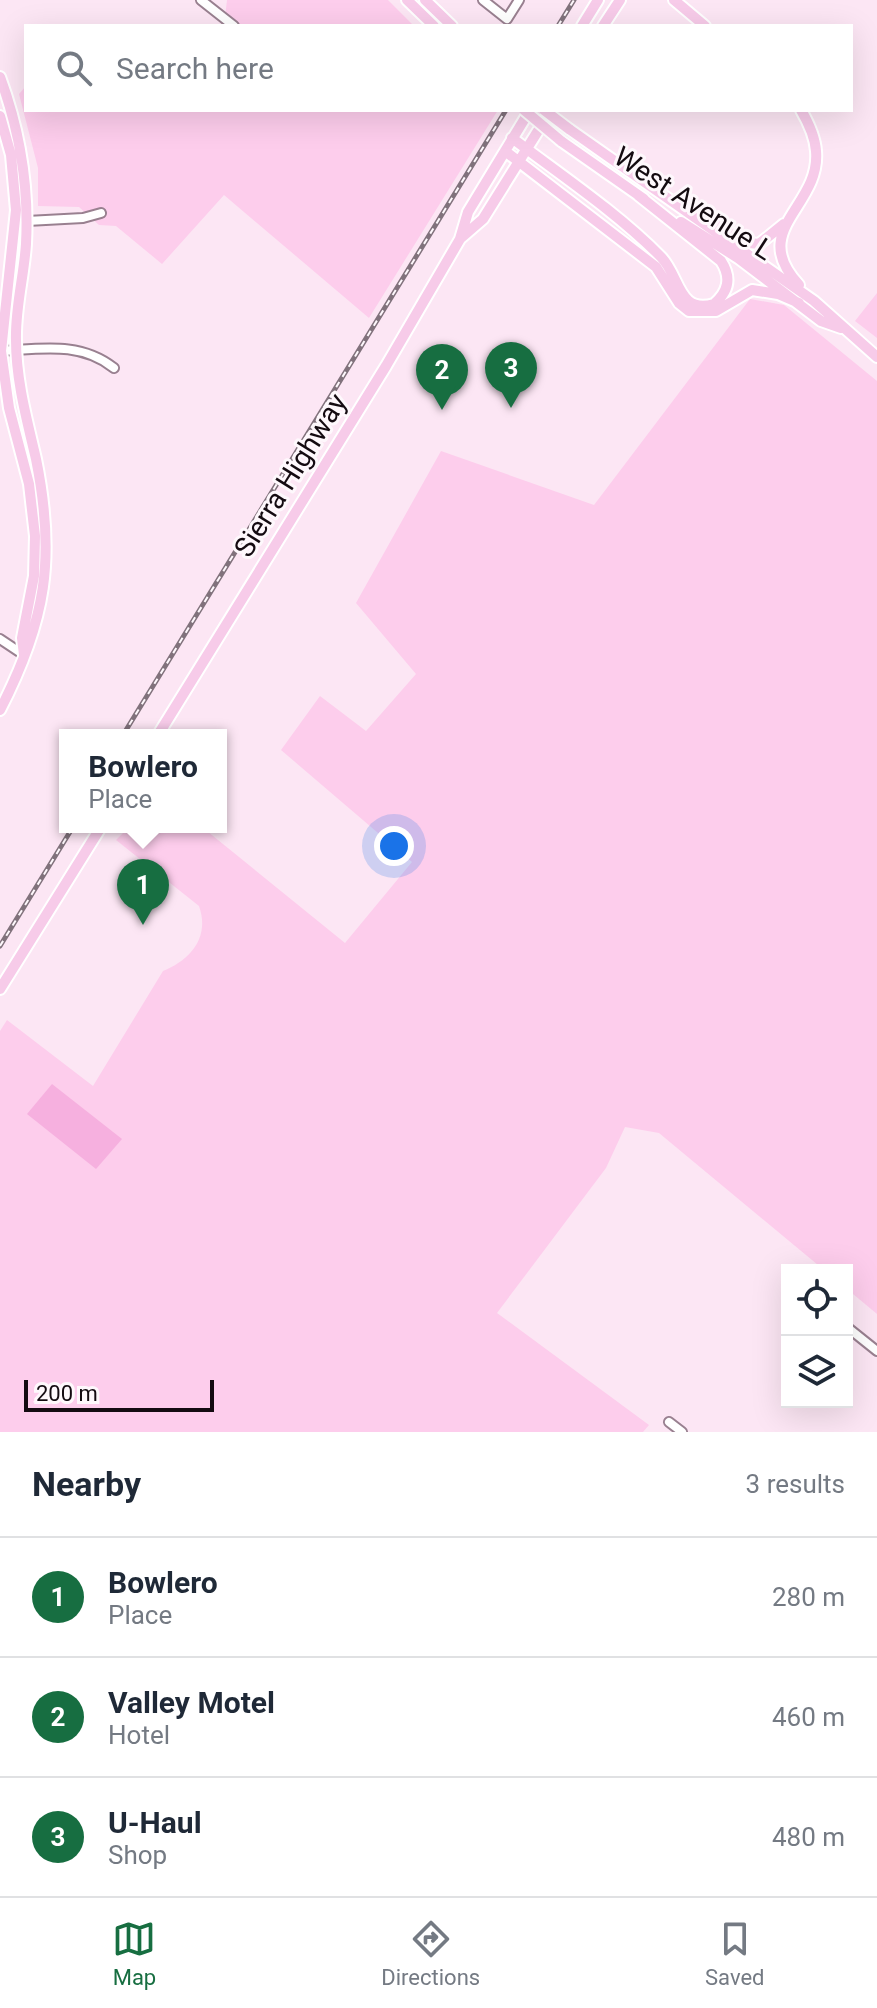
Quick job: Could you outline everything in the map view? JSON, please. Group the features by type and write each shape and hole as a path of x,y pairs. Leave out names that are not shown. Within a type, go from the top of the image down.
{"main road":[{"path":"407,0 432,24"},
{"path":"425,0 450,24"},
{"path":"583,24 598,0"},
{"path":"604,24 620,0"},
{"path":"674,0 703,24"},
{"path":"0,77 22,158 27,221 16,350 22,404 43,498 45,535 42,600 33,641 0,710"},
{"path":"526,112 512,138 663,258 685,300 695,306 714,304 727,286 727,273 721,261 638,195"},
{"name":"West Avenue L","path":"529,112 561,141 638,195 738,258 821,321 842,329"},
{"name":"West Avenue L","path":"547,112 632,176 814,301 877,357"},
{"path":"527,149 550,112"},
{"path":"802,112 816,152 807,189 778,247 779,257 789,274 814,301"},
{"path":"0,116 11,155 16,210 1,351 9,408 29,484 34,527 34,576 22,638 24,655"},
{"name":"Sierra Highway","path":"162,729 460,239 468,212 512,138"},
{"name":"Sierra Highway","path":"460,239 483,219 527,149"},
{"path":"505,151 656,267 679,303 689,311 716,311 752,290 778,294 799,303"},
{"path":"632,176 749,243 766,242 794,211"},
{"path":"0,989 97,833"}],"street":[{"path":"201,0 231,24"},
{"path":"483,0 507,19 519,0"},
{"path":"27,221 83,218 101,213"},
{"path":"1,351 75,348 103,359 114,368"},
{"path":"0,639 24,655"},
{"path":"853,1332 877,1351"},
{"path":"669,1422 682,1432"}],"shaded area":[{"path":"227,0 388,0 412,24 224,24"},
{"path":"24,88 24,112 497,112 369,318 224,195 162,264 116,226 99,225 79,207 38,206 38,168 19,94"},
{"path":"877,293 877,338 855,321"},
{"path":"750,299 784,305 877,381 877,1314 853,1294 853,1264 817,1264 659,1133 625,1127 606,1168 497,1313 649,1425 643,1432 0,1432 0,1031 7,1020 93,1086 163,971 182,961 196,946 202,928 199,906 116,840 123,833 209,833 345,943 412,862 281,750 320,696 366,731 416,674 356,603 441,451 594,505"},
{"path":"52,1084 122,1139 96,1169 27,1114"}],"railway":[{"path":"559,24 574,0"},
{"path":"127,729 505,112"},
{"path":"0,946 69,833"}],"place":[{"name":"U-Haul","path":"511,408"},
{"name":"Valley Motel","path":"442,410"},
{"name":"Bowlero","path":"143,925"}]}
